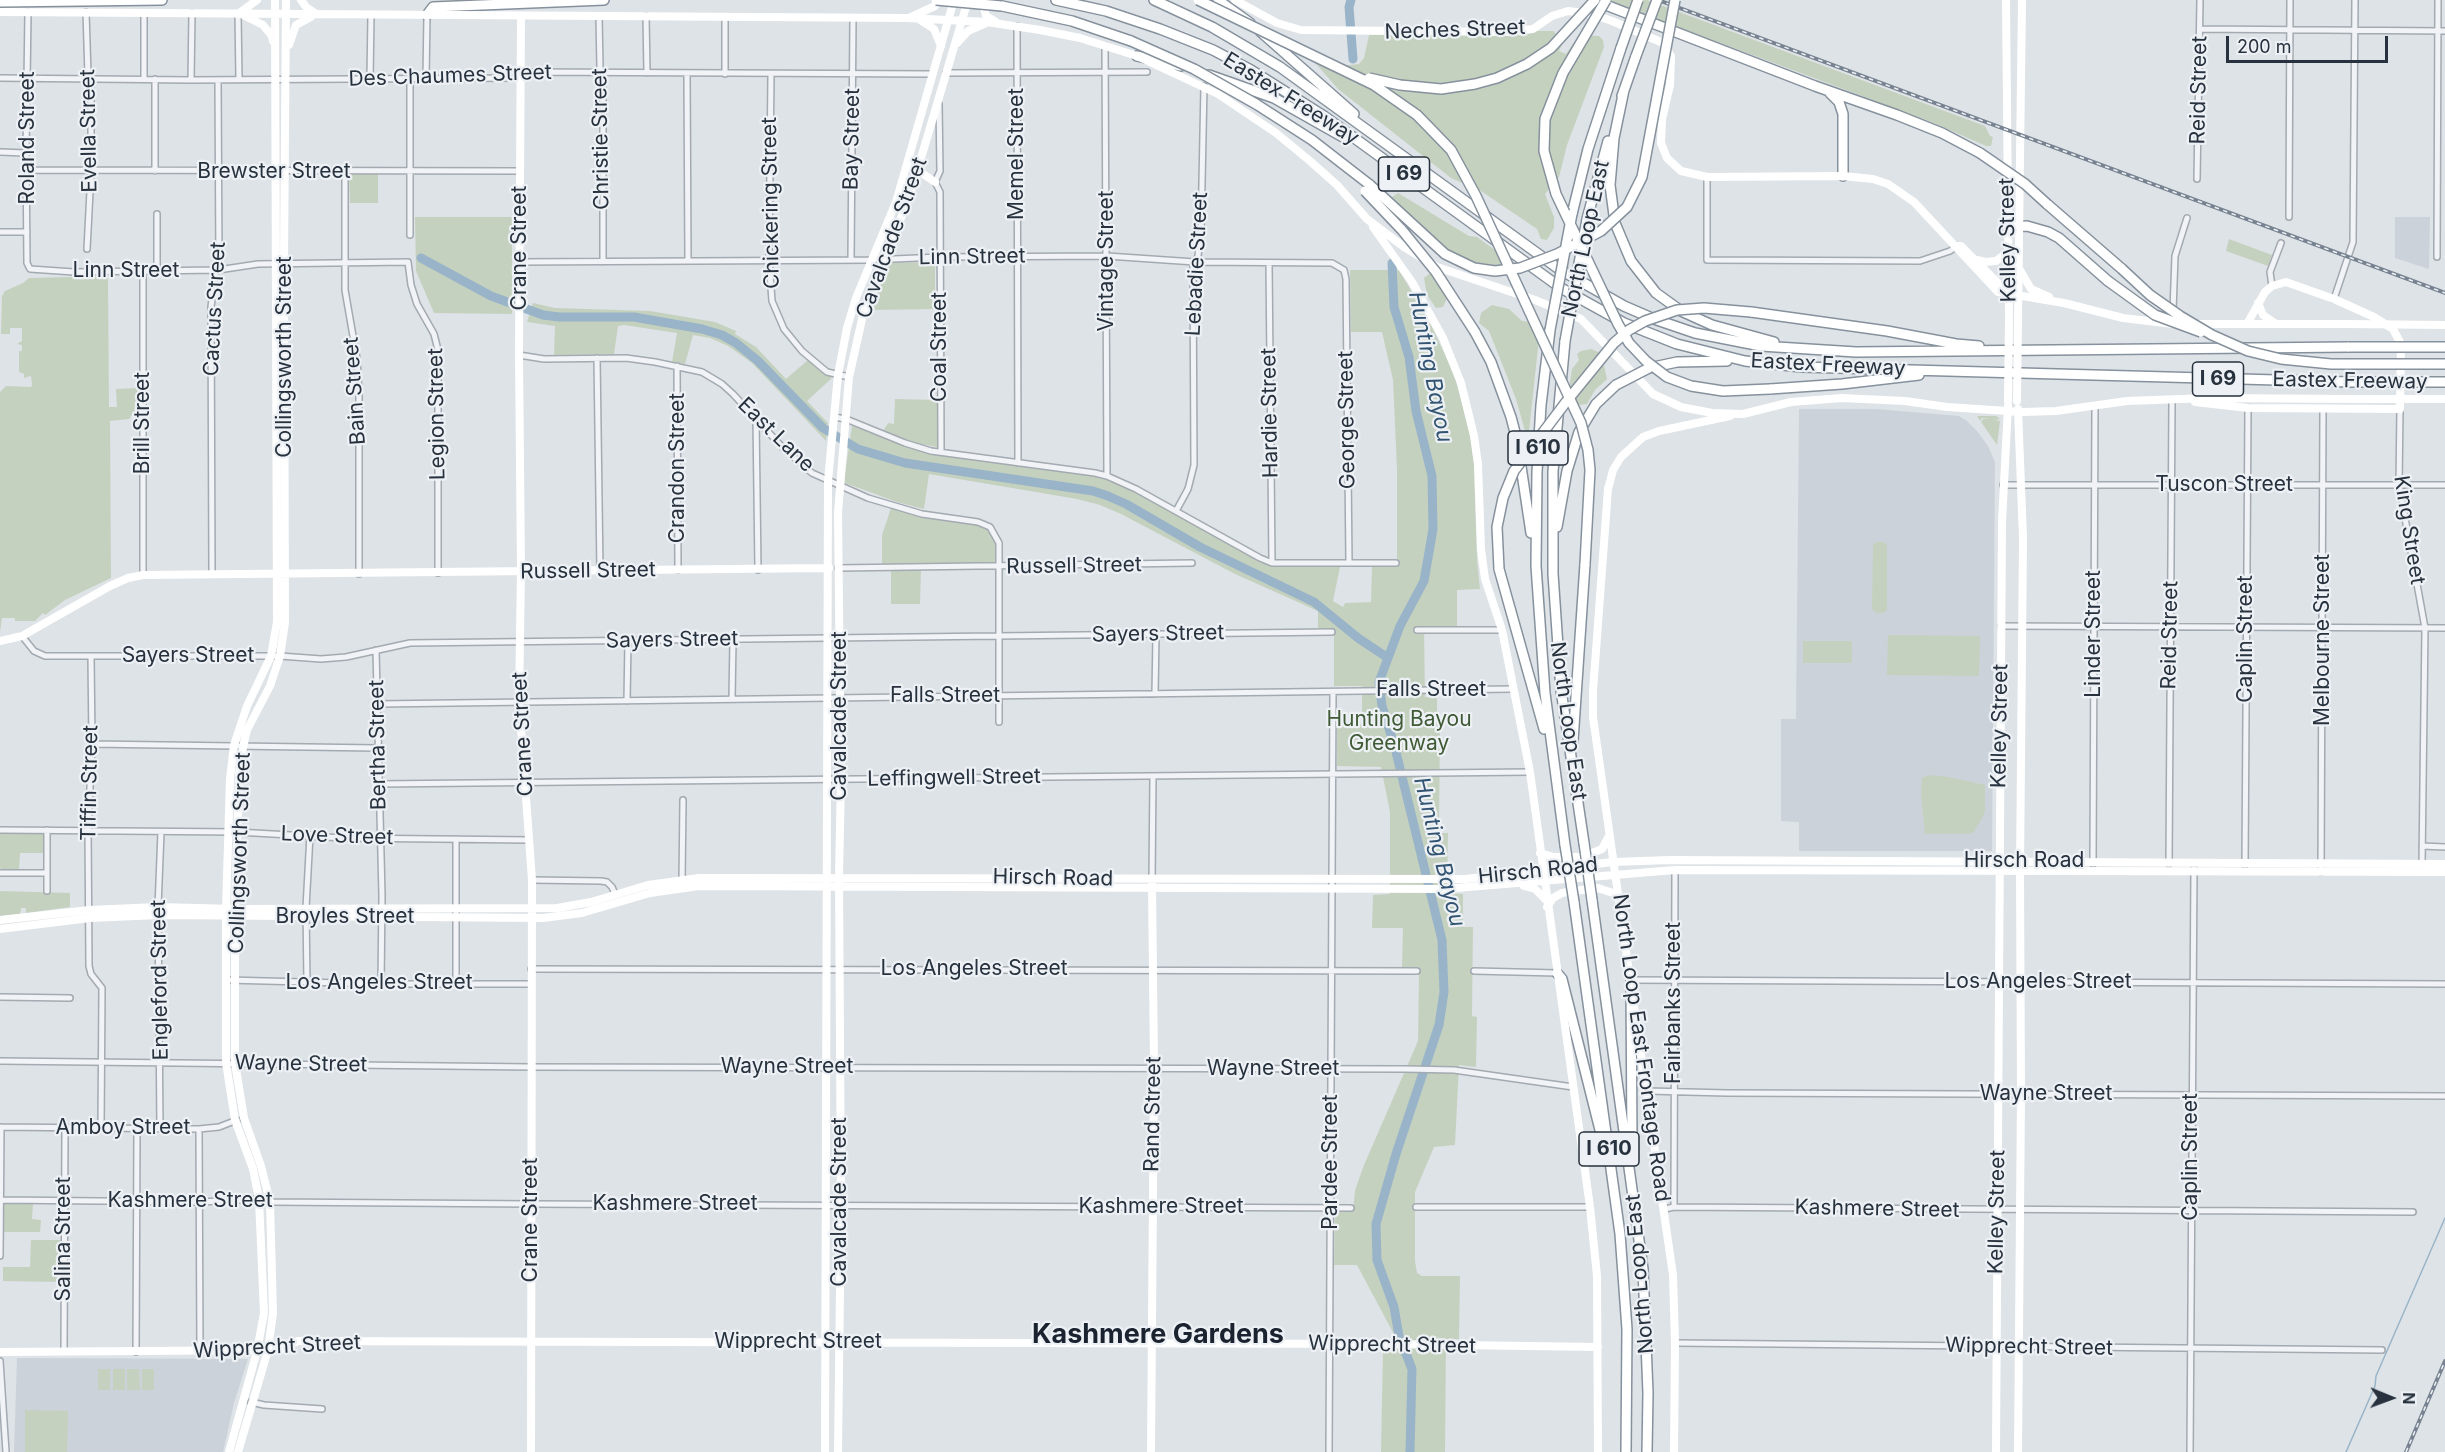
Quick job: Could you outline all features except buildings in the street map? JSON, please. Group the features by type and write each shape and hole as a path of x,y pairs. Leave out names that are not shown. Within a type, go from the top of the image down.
{"highway":[{"path":"0,2 162,0"},
{"path":"426,15 433,7 604,0"},
{"path":"937,0 1002,6 1072,21 1131,41 1194,69 1256,104 1321,148 1454,260 1474,268 1495,271 1520,268 1557,254 1601,231 1627,207 1642,177 1675,0"},
{"name":"Eastex Freeway","path":"1056,0 1126,17 1232,59 1304,102 1532,268 1585,303 1664,339 1744,361 1794,367 2350,382 2445,382"},
{"name":"Eastex Freeway","path":"1154,0 1199,20 1250,48 1387,144 1534,252 1585,285 1624,306 1668,325 1718,339 1809,350 1867,352 2445,347"},
{"path":"1198,0 1352,73 1395,98 1429,126 1456,158 1476,196 1584,432 1590,470 1574,722 1574,776"},
{"path":"1218,0 1239,14 1387,144"},
{"path":"1352,73 1400,85 1429,89 1453,88 1487,81 1517,69 1551,48 1594,0 1930,128 1980,153 2025,184 2150,295 2212,335"},
{"path":"1606,0 1563,73 1548,107 1544,129 1544,151 1556,194 1629,343 1646,361 1667,376 1690,386 1723,391 1842,384 1954,371"},
{"name":"North Loop East","path":"1626,1452 1626,1305 1614,1189 1544,683 1536,566 1537,472 1541,405 1550,330 1572,213 1588,149 1638,0"},
{"name":"North Loop East","path":"1647,1452 1646,1306 1632,1181 1561,690 1553,574 1553,471 1565,340 1587,219 1624,90 1657,0"},
{"path":"1137,56 1178,65 1259,92 1301,112 1393,166"},
{"path":"1624,90 1614,138 1610,185 1619,235 1639,273 1666,302 1694,318 1747,335 1809,350"},
{"path":"1826,90 1839,102 1842,110 1843,176"},
{"path":"1368,188 1436,272 1475,332 1491,362 1517,440 1536,566"},
{"path":"2007,227 2038,228 2059,238 2108,281 2155,315 2212,335 2248,351 2282,359 2331,364 2445,364"},
{"path":"1555,772 1499,569 1497,527 1503,498 1514,471 1551,420 1614,343 1637,325 1677,310 1704,308 1887,331 1956,344 2035,350"},
{"path":"1553,574 1562,491 1575,442 1596,404 1616,385 1649,368 1677,362 1744,361"},
{"path":"1557,972 1562,978 1614,1189"},
{"path":"1631,981 1632,1181"}],"main road":[{"path":"238,14 257,0"},
{"name":"Collingsworth Street","path":"275,0 280,171"},
{"name":"Collingsworth Street","path":"238,1452 264,1313 259,1199 253,1169 235,1120 231,1063 234,745 247,706 271,656 277,622 280,171 286,60 286,0"},
{"path":"301,0 309,9 318,14"},
{"path":"907,18 935,6 937,0"},
{"name":"Cavalcade Street","path":"825,1452 826,568 828,481 833,421 838,375 852,313 871,260 896,202 954,0"},
{"name":"Cavalcade Street","path":"838,1452 841,1204 839,881 841,697 838,568 840,486 849,377 862,316 903,213 968,0"},
{"path":"982,0 986,16 999,24"},
{"name":"Neches Street","path":"1235,0 1290,28 1340,32 1508,32 1533,29 1552,16 1568,11 1592,14 1653,37 1663,43 1671,56 1670,85 1660,134 1663,151 1672,165 1681,171 1707,177 1843,176 1873,179 1902,191 1957,246 1958,251 1998,292 2009,294"},
{"name":"Kelley Street","path":"2006,0 2009,319 2013,401 2018,412 2023,485 2018,1452"},
{"name":"Kelley Street","path":"1996,1452 1997,982 2002,485 2008,411 2013,401 2019,295 2022,0"},
{"path":"0,12 907,18 987,22 1058,33 1105,46 1137,56 1204,86 1284,140 1324,173 1367,219 1399,261 1443,338 1469,409 1478,464 1481,549 1485,579 1502,630 1530,772 1590,1207 1597,1276 1598,1452"},
{"path":"238,14 266,28 272,36 275,54"},
{"path":"286,60 296,25 318,14"},
{"name":"Crane Street","path":"521,16 519,701 532,880 531,1452"},
{"path":"916,19 934,29 941,46"},
{"path":"954,46 968,31 987,22"},
{"path":"906,167 917,170 935,182"},
{"path":"1367,219 1404,247 1437,267 1535,300 1581,320 1641,383 1653,394 1668,402 1697,411 1743,414"},
{"name":"Neches Street","path":"1957,246 1961,246 2009,294"},
{"path":"1973,258 1991,262 2008,252"},
{"name":"Collingsworth Street","path":"233,832 247,730 270,686 280,656 285,623 286,573 279,264"},
{"path":"2019,267 2031,289 2064,303"},
{"name":"King Street","path":"2272,286 2286,282 2334,298 2394,329 2401,344 2400,409"},
{"path":"2247,324 2265,292 2272,286"},
{"path":"2009,294 2064,303 2123,318 2173,324 2445,325"},
{"path":"2258,303 2263,315 2276,324"},
{"path":"852,313 862,316"},
{"name":"North Loop East Frontage Road","path":"1674,1452 1673,1275 1593,717 1606,501 1610,479 1621,457 1643,437 1659,431 1791,402 1842,398 1905,401 1947,407 2018,412 2056,411 2127,401 2185,401"},
{"path":"2185,401 2208,398 2445,399"},
{"path":"2185,401 2248,408 2400,409"},
{"name":"Russell Street","path":"0,641 22,636 86,597 128,578 143,575 838,568"},
{"path":"1540,853 1554,857 1582,857 1602,849 1610,834"},
{"path":"1675,870 1684,864 1713,864 1727,861"},
{"name":"Hirsch Road","path":"1152,884 1332,879 1465,879 1613,862 1727,861 1803,865 1901,866 2020,866 2092,861 2194,862 2321,872 2445,872"},
{"name":"Hirsch Road","path":"2020,866 2092,871 2194,871 2322,862 2445,864"},
{"name":"Hirsch Road","path":"616,898 682,883 826,881 1444,889 1675,870 1803,865"},
{"name":"Rand Street","path":"1151,1452 1152,884"},
{"path":"1510,885 1531,887 1539,892 1547,904"},
{"path":"1547,904 1562,893 1573,891 1598,888 1619,895"},
{"name":"Broyles Street","path":"0,920 158,911 307,917 455,909 570,907 616,898"},
{"name":"Broyles Street","path":"231,913 306,908 456,918 531,918 571,915 616,898"},
{"name":"Broyles Street","path":"0,929 89,914"},
{"name":"Collingsworth Street","path":"230,1452 268,1350 273,1313 270,1202 261,1166 244,1118 231,1063"},
{"path":"826,1135 840,1134"},
{"path":"826,1272 840,1273"},
{"name":"Wipprecht Street","path":"0,1352 257,1351 280,1350 298,1341 1415,1344 1598,1347"},
{"path":"825,1410 839,1411"}],"street":[{"name":"Reid Street","path":"2198,179 2200,0"},
{"path":"2289,217 2290,0"},
{"path":"2334,298 2353,242 2355,0"},
{"path":"2437,257 2438,0"},
{"name":"Roland Street","path":"27,263 28,12"},
{"name":"Evella Street","path":"86,12 91,87 91,172 87,249"},
{"path":"144,13 144,79"},
{"path":"191,80 192,13"},
{"path":"238,14 239,79"},
{"path":"370,79 371,15"},
{"path":"426,15 426,78"},
{"name":"Christie Street","path":"599,16 602,72 603,262"},
{"path":"646,16 647,72"},
{"path":"725,17 725,74"},
{"name":"Bay Street","path":"851,260 853,18"},
{"name":"Memel Street","path":"1017,26 1018,463"},
{"path":"2200,29 2445,31"},
{"name":"Vintage Street","path":"1105,46 1107,476"},
{"name":"Des Chaumes Street","path":"0,78 410,79 520,76 530,72 932,74"},
{"path":"946,73 1147,72"},
{"path":"687,74 688,261"},
{"name":"Chickering Street","path":"771,74 769,260 772,301 784,329 814,363 827,372 849,377"},
{"path":"410,79 410,235"},
{"path":"155,171 156,80"},
{"name":"Cactus Street","path":"212,574 211,308 215,275 218,270 218,80"},
{"name":"Lebadie Street","path":"1176,511 1188,489 1194,465 1193,267 1198,256 1201,231 1204,86"},
{"name":"Coal Street","path":"939,99 940,171 935,182 940,192 941,452"},
{"path":"0,152 26,153"},
{"name":"Brewster Street","path":"28,170 91,172 520,171"},
{"name":"Bain Street","path":"345,172 345,290 357,359 359,394 359,574"},
{"path":"1707,177 1707,260 1920,261 1950,252 1957,246"},
{"path":"157,214 157,270"},
{"path":"2173,324 2174,263 2187,218"},
{"path":"0,232 27,232"},
{"path":"2272,286 2270,272 2281,243"},
{"name":"Linn Street","path":"519,262 1107,256 1195,262 1332,263 1340,266 1345,277"},
{"name":"Linn Street","path":"27,263 34,270 143,271 218,270 251,264 408,262"},
{"name":"Legion Street","path":"408,262 411,285 417,304 434,334 438,350 438,573"},
{"name":"Hardie Street","path":"1269,263 1272,563"},
{"name":"Brill Street","path":"143,271 143,575"},
{"name":"George Street","path":"1345,277 1349,563"},
{"name":"East Lane","path":"519,356 544,359 641,360 693,369 713,377 734,394 796,461 812,473 868,498 922,514 987,525 998,539 999,722"},
{"path":"597,358 600,571"},
{"name":"Crandon Street","path":"677,366 678,570"},
{"name":"Reid Street","path":"2169,871 2172,400"},
{"name":"Linder Street","path":"2092,871 2095,406"},
{"name":"Caplin Street","path":"2245,867 2248,408"},
{"name":"Melbourne Street","path":"2321,872 2323,409"},
{"name":"King Street","path":"2400,409 2399,485 2425,628 2422,864"},
{"path":"756,418 758,570"},
{"path":"833,421 846,419 905,443 941,452 1107,476 1272,563 1396,563"},
{"name":"Tuscon Street","path":"2002,485 2445,485"},
{"name":"Russell Street","path":"838,568 999,568 1192,563"},
{"path":"2001,626 2445,628"},
{"path":"1417,630 1502,630"},
{"name":"Sayers Street","path":"22,636 34,651 45,656 335,658 410,643 1332,632"},
{"path":"1155,694 1156,635"},
{"path":"732,699 733,640"},
{"path":"627,701 628,641"},
{"name":"Bertha Street","path":"376,650 381,839 381,984"},
{"name":"Tiffin Street","path":"91,656 92,744 88,830 89,966 102,988 101,1127"},
{"name":"Falls Street","path":"378,704 827,696 1513,689"},
{"name":"Pardee Street","path":"1329,1452 1333,692"},
{"path":"92,744 377,748"},
{"name":"Leffingwell Street","path":"378,784 1530,772"},
{"name":"Rand Street","path":"1152,884 1153,776"},
{"path":"682,883 683,800"},
{"name":"Love Street","path":"0,830 233,832 381,839 530,840"},
{"path":"47,830 47,891"},
{"name":"Engleford Street","path":"160,1127 158,911 162,832"},
{"path":"308,983 306,908 310,835"},
{"path":"456,839 456,983"},
{"path":"2422,846 2445,847"},
{"name":"Caplin Street","path":"2190,1452 2194,862"},
{"name":"Fairbanks Street","path":"1674,1207 1675,870"},
{"path":"0,873 46,873"},
{"path":"532,880 607,882 612,887 616,898"},
{"name":"Los Angeles Street","path":"531,969 1417,971"},
{"path":"1474,971 1557,972"},
{"name":"Los Angeles Street","path":"232,981 531,984"},
{"name":"Los Angeles Street","path":"1631,981 2445,984"},
{"path":"0,997 70,998"},
{"name":"Wayne Street","path":"0,1061 531,1067 1331,1070 1405,1068 1485,1073 1573,1087"},
{"name":"Wayne Street","path":"1647,1091 1674,1093 2445,1096"},
{"name":"Amboy Street","path":"1,1127 199,1129 219,1127 244,1118"},
{"path":"0,1256 1,1127"},
{"name":"Salina Street","path":"64,1351 65,1127"},
{"path":"136,1352 137,1128"},
{"path":"199,1129 200,1353"},
{"name":"Kashmere Street","path":"0,1200 200,1202 259,1199 270,1202 1351,1208"},
{"path":"1416,1207 1590,1207"},
{"name":"Kashmere Street","path":"1665,1209 1674,1207 2413,1212"},
{"name":"Wipprecht Street","path":"1675,1342 2382,1350"},
{"path":"0,1361 1,1410 6,1452"},
{"path":"248,1401 264,1405 321,1409"}],"shaded area":[{"path":"2395,217 2430,217 2429,269 2395,258"},
{"path":"1799,409 1876,409 1959,416 1977,431 1988,446 1995,462 1992,851 1799,851 1799,822 1781,821 1781,719 1796,719"},
{"path":"17,1358 248,1359 234,1403 223,1452 14,1452"}],"green space":[{"path":"1606,0 1647,0 1985,126 1990,136 1993,137 1991,146 1986,146 1934,123"},
{"path":"1536,31 1554,31 1562,45 1559,51 1566,54 1579,35 1599,36 1603,40 1604,47 1567,145 1559,177 1545,194 1554,217 1554,228 1547,240 1541,239 1537,229 1481,191 1451,178 1338,89 1310,57 1332,67 1359,64 1364,58 1369,35 1524,35"},
{"path":"352,173 378,174 378,203 350,203 349,176"},
{"path":"1398,193 1469,236 1477,237 1514,264 1493,267 1457,257 1391,198"},
{"path":"415,217 512,217 512,314 434,313 416,271"},
{"path":"2229,239 2272,255 2268,266 2226,251"},
{"path":"935,262 935,309 871,310 889,263"},
{"name":"Hunting Bayou Greenway","path":"1350,270 1399,270 1431,325 1454,374 1470,433 1474,465 1480,589 1457,590 1457,626 1424,627 1425,697 1437,698 1437,721 1440,721 1439,833 1448,833 1447,893 1463,894 1463,927 1473,927 1472,1016 1477,1017 1476,1067 1459,1065 1455,1145 1434,1147 1415,1192 1417,1273 1422,1276 1460,1276 1459,1339 1446,1339 1445,1452 1381,1452 1383,1349 1397,1349 1397,1340 1357,1265 1334,1265 1335,1212 1353,1212 1355,1190 1364,1165 1418,1041 1419,967 1402,967 1403,928 1372,928 1373,895 1390,894 1390,812 1381,767 1337,766 1337,724 1362,724 1362,686 1334,686 1334,629 1318,628 1318,611 1235,574 1100,505 1077,499 929,474 924,509 897,502 845,483 844,480 852,426 908,446 1102,476 1129,487 1265,564 1284,567 1340,567 1333,601 1343,607 1345,603 1371,602 1372,565 1397,564 1397,470 1393,380 1382,332 1351,332"},
{"path":"1429,274 1434,275 1448,296 1443,307 1436,308 1427,295 1424,278"},
{"path":"108,276 109,407 117,407 116,389 138,388 138,405 129,419 110,421 111,578 65,600 45,615 43,613 35,621 15,621 15,618 2,618 0,632 0,392 6,386 31,387 32,385 31,376 24,378 24,374 19,372 19,351 22,351 22,345 17,344 22,341 22,328 10,328 10,334 1,334 2,296 5,291 29,278"},
{"path":"533,303 555,308 650,311 715,322 736,331 735,334 756,347 786,379 808,360 832,378 807,401 828,423 826,441 752,363 728,346 710,338 693,335 685,364 672,362 677,333 624,325 618,326 614,354 554,355 555,326 527,322"},
{"path":"1492,305 1509,309 1522,321 1532,322 1539,339 1529,431 1525,431 1516,399 1489,331 1479,323 1481,313"},
{"path":"1591,349 1601,353 1607,379 1595,390 1587,404 1578,405 1569,389 1572,369 1579,360 1577,354"},
{"path":"895,399 939,400 940,443 937,447 915,443 883,431 888,423 894,424"},
{"path":"1977,416 1996,416 2000,419 1995,420 2000,421 1997,445 1981,422 1983,419 1991,419 1982,418 1980,421"},
{"path":"891,508 927,517 981,525 991,530 996,540 997,559 993,563 882,564 882,535"},
{"path":"1876,542 1884,542 1887,545 1887,610 1883,613 1876,613 1872,609 1873,545"},
{"path":"921,569 920,604 891,604 891,570"},
{"path":"1888,635 1980,636 1979,676 1887,675"},
{"path":"1803,641 1852,641 1852,663 1803,663"},
{"path":"1928,775 1985,785 1985,812 1974,832 1925,834 1921,794 1922,778"},
{"path":"0,832 43,832 45,853 20,853 19,870 3,870 0,868"},
{"path":"0,891 70,893 70,907 26,913 26,908 21,908 20,914 0,916"},
{"path":"4,1203 33,1204 32,1219 41,1220 40,1232 4,1232"},
{"path":"31,1240 60,1240 60,1282 3,1281 3,1267 30,1267"},
{"path":"98,1369 110,1369 110,1390 98,1390"},
{"path":"113,1369 125,1369 125,1390 113,1390"},
{"path":"127,1369 139,1369 140,1390 127,1390"},
{"path":"142,1369 154,1369 154,1390 142,1390"},
{"path":"25,1410 68,1411 67,1452 25,1452"}],"waterway":[{"name":"Hunting Bayou","path":"1351,0 1349,7 1353,59"},
{"path":"421,258 491,296 543,315 634,317 702,329 722,335 758,361 823,428 858,449 905,463 1093,491 1108,496 1200,547 1314,602 1358,638 1388,658"},
{"name":"Hunting Bayou","path":"1392,263 1394,307 1409,357 1416,411 1432,476 1433,529 1424,581 1400,626 1379,682 1382,706 1395,748 1442,940 1444,992 1439,1025 1396,1154 1376,1224 1377,1260 1394,1307 1399,1336 1412,1369 1410,1452"},
{"path":"2346,1452 2375,1386 2376,1376 2445,1218"}],"railway":[{"path":"1658,0 2445,293"},
{"path":"2406,1452 2445,1361"}],"district":[{"name":"Kashmere Gardens","path":"1158,1335"}]}
